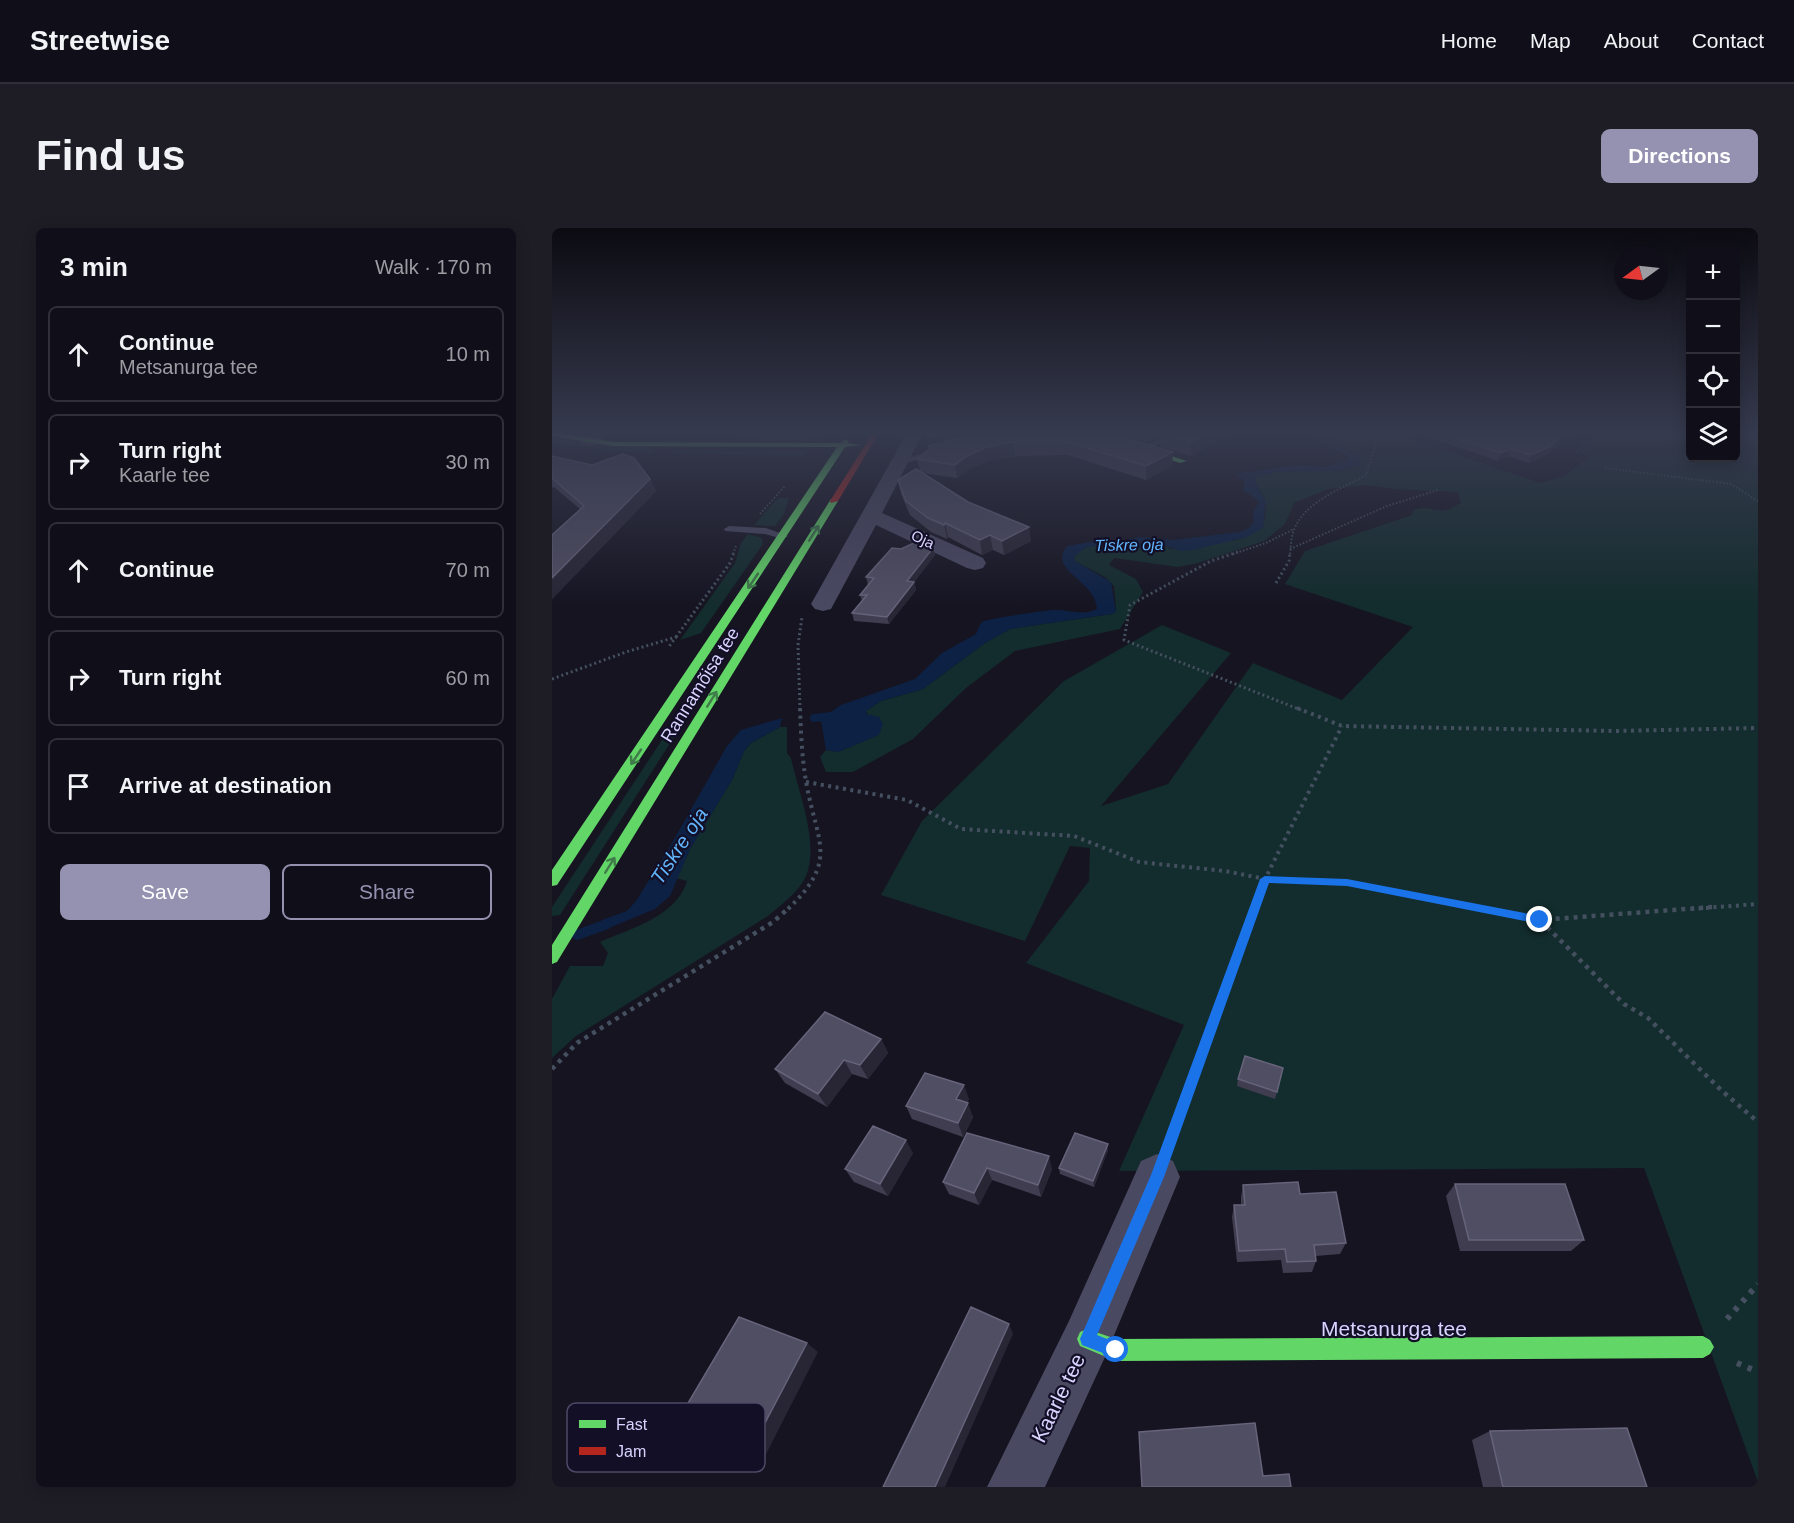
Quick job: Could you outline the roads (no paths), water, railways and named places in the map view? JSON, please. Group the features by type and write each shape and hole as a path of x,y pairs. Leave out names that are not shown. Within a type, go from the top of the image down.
{"main road":[{"name":"Rannamõisa tee","path":"552,881 813,490"},
{"name":"Rannamõisa tee","path":"552,958 840,490"},
{"name":"Metsanurga tee","path":"1087,1339 1116,1350 1703,1347"}],"street":[{"path":"822,604 884,490"},
{"name":"Oja","path":"871,515 975,563"},
{"name":"Kaarle tee","path":"1015,1487 1087,1339 1157,1177"}],"lane":[{"path":"729,530 766,531 783,536"}],"water":[{"path":"1243,490 1259,490 1266,501 1263,528 1247,537 1192,550 1181,551 1162,545 1142,548 1108,544 1085,548 1074,557 1075,561 1111,582 1116,611 1112,614 1010,629 985,643 923,689 881,701 866,711 866,714 879,717 883,724 879,735 838,752 826,750 820,714 831,712 841,705 915,679 942,653 976,634 982,622 1050,610 1081,612 1097,609 1095,599 1089,590 1067,569 1063,562 1067,546 1096,541 1119,542 1139,537 1173,540 1240,532 1249,528 1254,522 1253,514 1259,501"},
{"path":"782,718 780,727 751,743 744,751 732,780 690,849 670,896 655,909 592,935 602,920 627,911 636,901 727,746 741,730"}],"waterway":[{"name":"Tiskre oja","path":"814,718 831,716"},
{"name":"Tiskre oja","path":"577,935 607,924"}]}
